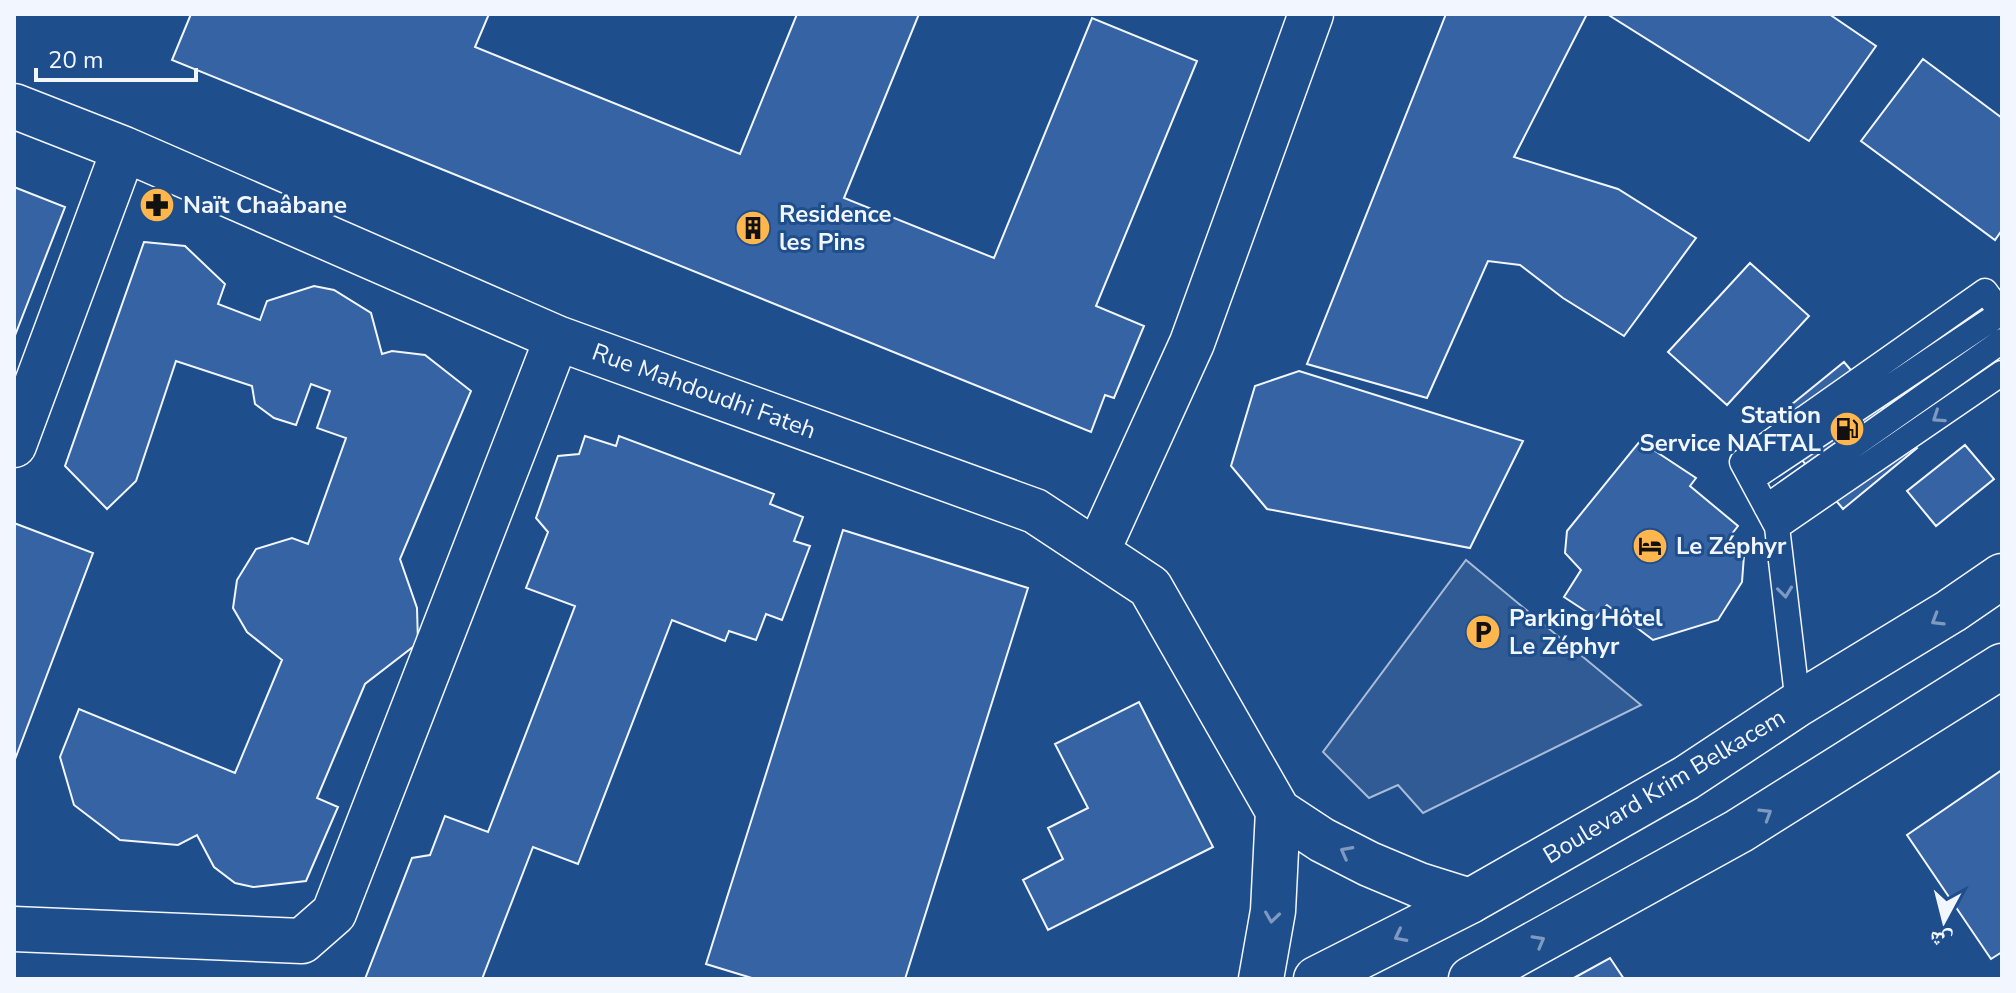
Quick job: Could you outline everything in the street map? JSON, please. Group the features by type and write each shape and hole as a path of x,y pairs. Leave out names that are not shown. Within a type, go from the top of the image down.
{"street":[{"path":"1097,552 1192,343 1311,14"},
{"name":"Rue Mahdoudhi Fateh","path":"14,106 124,149 557,338 1035,511 1150,587 1278,811 1322,840 1369,864 1419,885 1470,901"},
{"path":"14,445 124,149"},
{"path":"14,929 302,941 334,913 557,338"},
{"name":"Boulevard Krim Belkacem","path":"1316,979 1470,901 1686,778 2002,576"},
{"path":"1471,979 1739,831 2002,666"},
{"path":"1261,979 1273,911 1278,811"}],"lane":[{"path":"1798,704 1772,517 1752,479 2002,313"},
{"path":"1772,517 2002,341"},
{"path":"1772,517 2002,373"}],"shaded area":[{"name":"Parking Hôtel Le Zéphyr","path":"1466,560 1641,705 1423,813 1398,785 1369,798 1323,752"}],"building":[{"name":"Residence les Pins","path":"191,14 489,14 475,47 740,154 797,14 919,14 844,198 994,258 1092,18 1197,61 1096,306 1144,326 1114,398 1105,395 1091,432 172,60"},
{"path":"1446,14 1587,14 1514,157 1618,189 1696,238 1624,336 1563,298 1520,265 1488,261 1427,398 1307,364"},
{"path":"1607,14 1829,14 1876,46 1809,141"},
{"path":"1923,59 2002,118 2002,230 1995,240 1861,141"},
{"path":"14,187 65,207 14,338"},
{"path":"144,242 185,246 225,284 218,304 260,320 267,301 314,286 334,290 371,313 382,354 392,351 425,355 471,391 400,559 417,608 418,643 365,684 317,798 338,807 306,881 253,887 235,883 214,867 197,835 178,845 120,840 74,805 60,757 79,709 235,773 282,660 247,632 233,608 237,580 256,549 292,538 308,544 346,438 317,428 330,391 311,384 296,425 274,418 255,404 252,386 176,361 136,481 107,509 65,466"},
{"path":"1750,263 1809,316 1727,405 1668,352"},
{"path":"1844,362 1917,448 1843,509 1770,422"},
{"path":"1299,371 1523,441 1470,548 1267,509 1231,466 1255,386"},
{"path":"585,436 616,446 619,436 774,494 770,504 803,517 794,541 810,546 782,620 766,614 756,640 729,631 725,641 672,620 578,864 533,847 482,979 365,979 412,858 430,855 445,816 488,832 575,606 526,588 548,532 536,518 558,456 579,454"},
{"name":"Le Zéphyr","path":"1640,441 1696,478 1690,486 1738,526 1728,539 1744,555 1742,582 1718,620 1653,640 1607,605 1596,618 1564,597 1581,570 1565,553 1567,531"},
{"path":"1965,445 1994,479 1936,526 1907,491"},
{"path":"14,523 93,553 14,762"},
{"path":"843,530 1028,588 905,979 755,979 706,964"},
{"path":"1139,702 1213,847 1048,930 1023,880 1063,859 1048,828 1088,808 1055,744"},
{"path":"2002,770 2002,952 1991,959 1907,835"},
{"path":"1610,958 1624,979 1572,979"}],"place":[{"name":"Naït Chaâbane","path":"157,205"},
{"name":"Residence les Pins","path":"753,228"},
{"name":"Station Service NAFTAL","path":"1847,429"},
{"name":"Le Zéphyr","path":"1650,546"},
{"name":"Parking Hôtel Le Zéphyr","path":"1483,632"}]}
